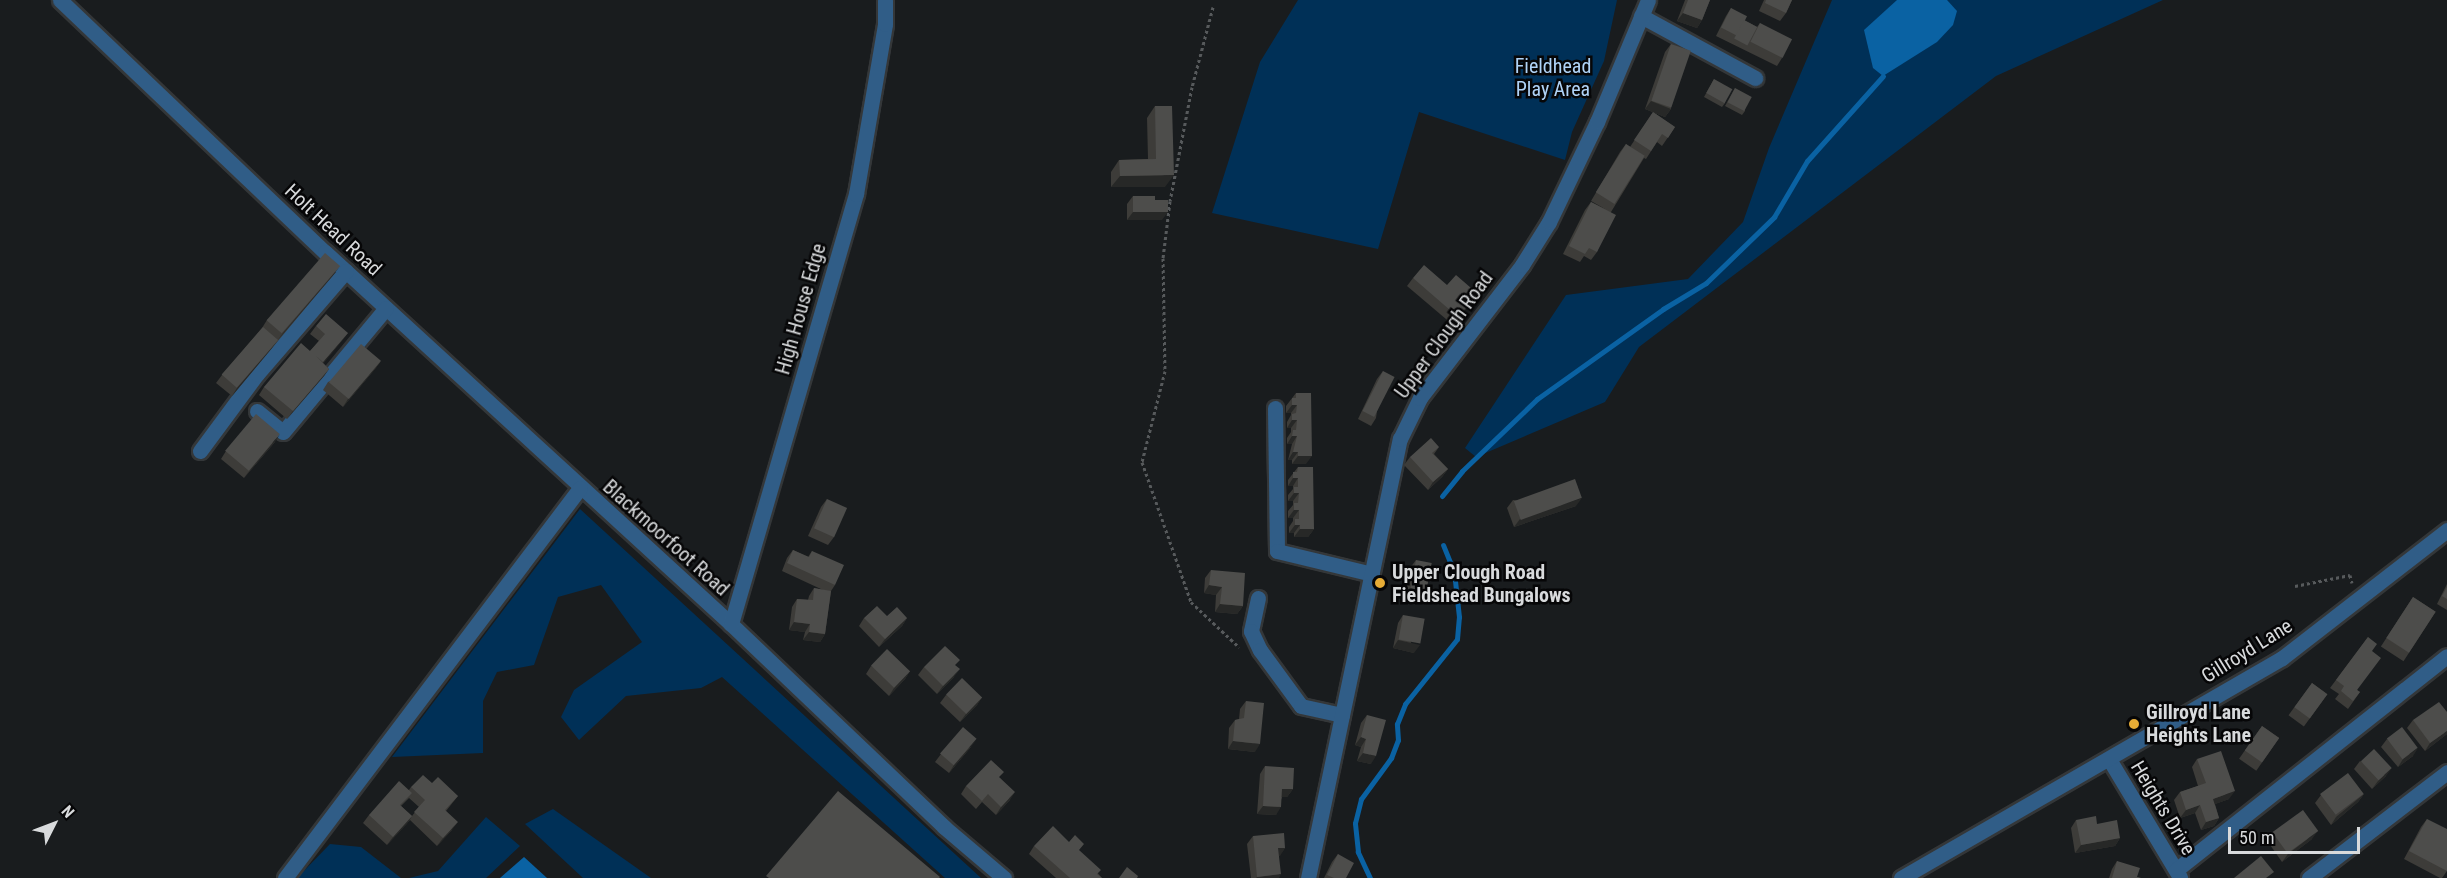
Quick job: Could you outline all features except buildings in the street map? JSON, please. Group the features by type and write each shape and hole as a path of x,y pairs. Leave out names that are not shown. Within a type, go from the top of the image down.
{"street":[{"name":"Holt Head Road","path":"60,0 346,271 580,488"},
{"name":"High House Edge","path":"731,624 856,194 885,24 885,0"},
{"name":"Upper Clough Road","path":"1308,878 1400,439 1420,398 1522,265 1549,222 1597,122 1648,0"},
{"path":"1641,16 1755,78"},
{"path":"201,451 257,374 346,271"},
{"path":"258,411 283,432 386,308"},
{"path":"1275,408 1276,551 1372,574"},
{"name":"Blackmoorfoot Road","path":"285,878 580,488 731,624 944,827 1004,878"},
{"name":"Gillroyd Lane","path":"1901,878 1998,819 2109,759 2282,658 2447,530"},
{"path":"1258,598 1251,631 1260,650 1301,706 1342,715"},
{"path":"2178,874 2447,656"},
{"name":"Heights Drive","path":"2109,759 2178,874"},
{"path":"2309,878 2447,772"}],"path":[{"path":"1213,8 1191,87 1170,201 1163,258 1165,371 1142,462 1191,602 1240,648"},
{"path":"2295,586 2350,575 2352,577 2349,579 2362,596"}],"green space":[{"name":"Fieldhead Play Area","path":"1298,0 1617,0 1604,61 1572,132 1565,160 1419,112 1378,249 1212,213 1260,62"},
{"path":"1832,0 2163,0 1996,76 1639,347 1605,402 1476,457 1465,448 1566,295 1688,279 1743,222 1769,148"},
{"path":"580,509 981,878 945,878 722,677 701,688 626,696 579,740 561,717 574,690 642,642 601,585 558,597 534,665 497,672 483,701 483,753 392,757"},
{"path":"553,809 651,878 583,878 525,824"},
{"path":"486,817 520,846 486,878 409,878 438,871"},
{"path":"330,844 361,847 401,878 297,878"}],"shaded area":[{"path":"1897,0 1947,0 1957,11 1953,25 1937,42 1883,76 1873,68 1864,30"},
{"path":"524,857 547,878 500,878"}],"waterway":[{"path":"1442,496 1462,471 1537,399 1663,309 1706,283 1774,217 1807,161 1883,76"},
{"path":"1370,878 1358,852 1355,823 1361,799 1391,758 1398,740 1397,724 1405,704 1457,639 1459,617 1454,572 1443,545"}],"place":[{"name":"Upper Clough Road Fieldshead Bungalows","path":"1380,583"},
{"name":"Gillroyd Lane Heights Lane","path":"2134,724"}]}
